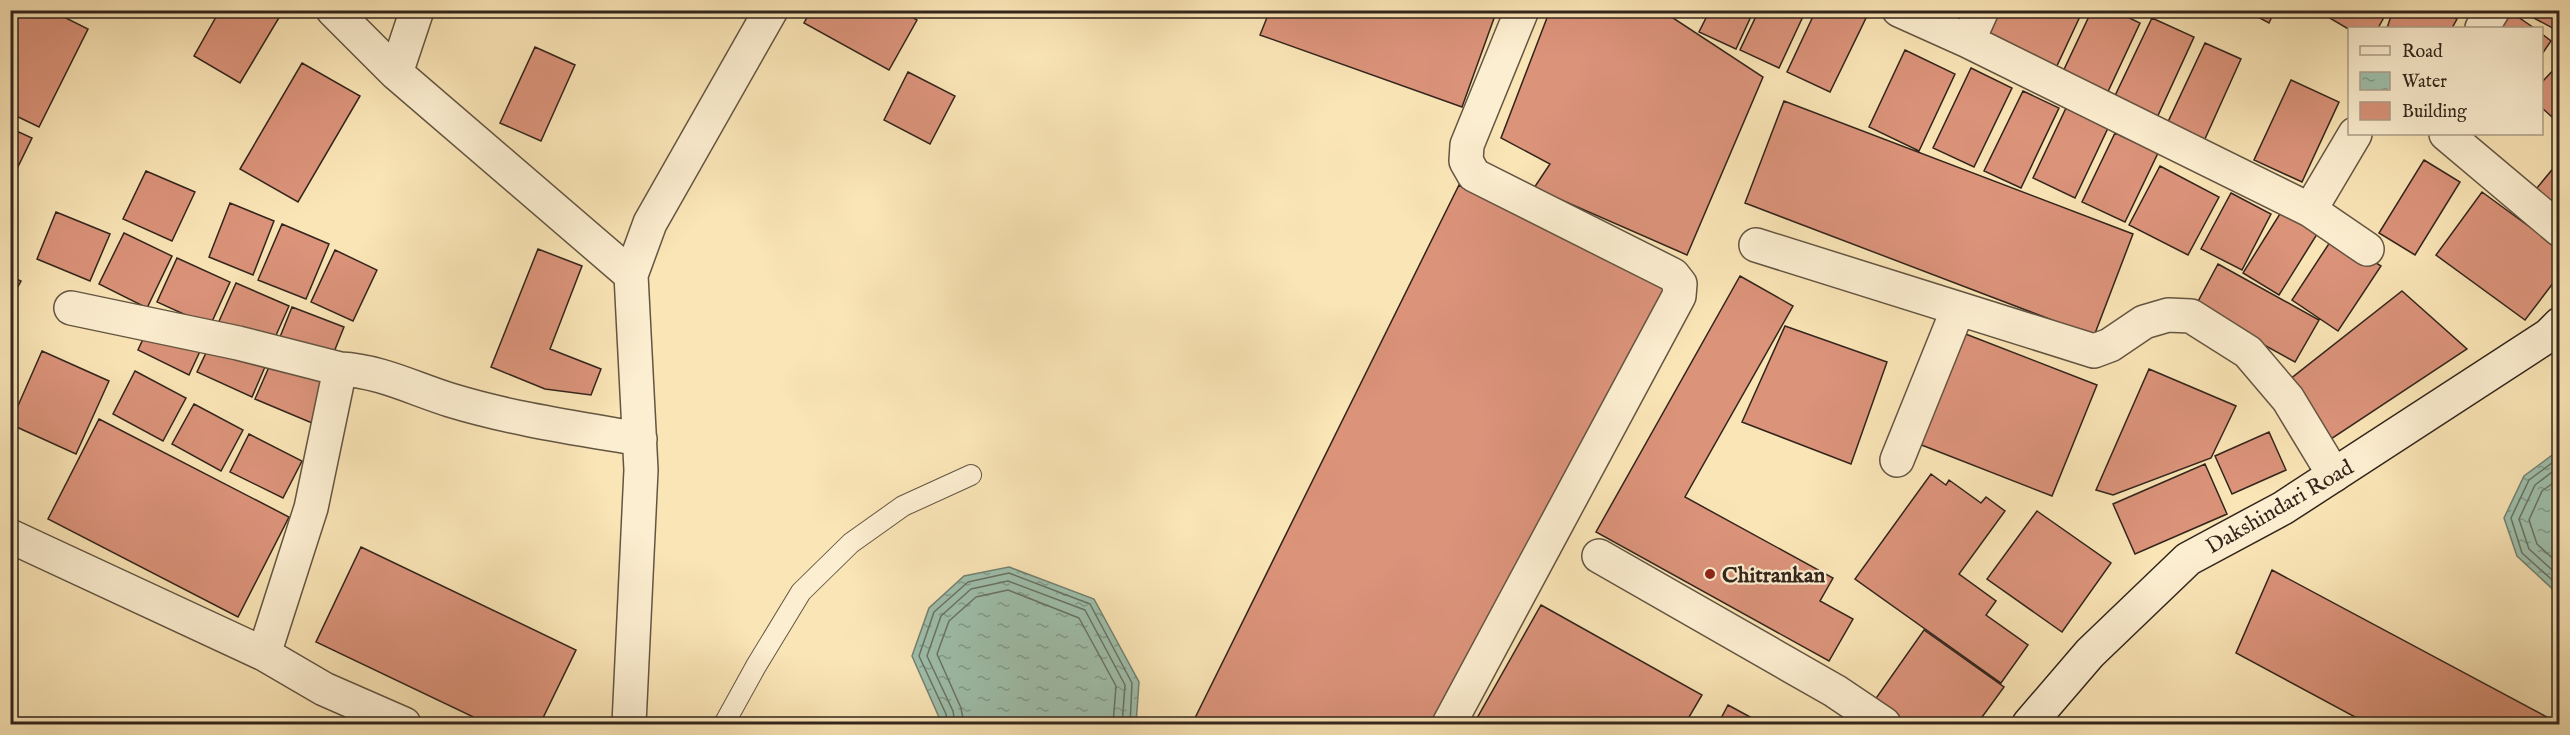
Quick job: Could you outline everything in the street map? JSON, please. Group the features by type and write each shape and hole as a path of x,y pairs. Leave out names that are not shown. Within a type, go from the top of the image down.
{"street":[{"path":"333,10 396,73 631,275"},
{"path":"396,73 417,10"},
{"path":"629,724 640,493 640,439 631,275 650,223 771,10"},
{"path":"1449,724 1679,296 1680,284 1673,275 1474,175 1466,161 1467,145 1522,10"},
{"path":"1899,10 1968,41 2310,210 2367,249"},
{"path":"1968,41 1982,10"},
{"path":"2483,27 2493,10"},
{"path":"2310,210 2354,135"},
{"path":"2447,135 2559,230"},
{"path":"1756,244 2094,351 2110,345 2144,322 2168,315 2191,316 2248,352 2288,399 2334,475"},
{"path":"71,308 238,343 340,369 385,375 450,399 542,423 640,439"},
{"path":"1897,460 1958,309"},
{"name":"Dakshindari Road","path":"2029,724 2090,653 2188,559 2283,508 2549,334 2559,324"},
{"path":"264,654 311,508 340,369"},
{"path":"10,536 264,654 324,689 391,722"},
{"path":"1599,556 1835,691 1884,724"}],"lane":[{"path":"724,724 801,592 851,543 903,506 971,475"}],"water":[{"path":"2559,450 2559,595 2517,556 2504,518 2524,476"},
{"path":"1009,567 1094,599 1139,682 1136,724 942,724 912,656 929,608 964,576"}],"building":[{"path":"19,10 50,10 88,29 39,127 10,113 10,28"},
{"path":"220,10 283,11 240,83 194,56"},
{"path":"811,10 901,10 917,20 889,70 804,23"},
{"path":"1270,10 1497,10 1462,107 1260,35"},
{"path":"1550,10 1661,10 1763,77 1687,255 1534,188 1550,164 1501,138"},
{"path":"1710,10 1754,10 1736,49 1699,32"},
{"path":"1759,10 1806,10 1779,68 1740,50"},
{"path":"1816,10 1851,10 1866,18 1830,92 1787,72"},
{"path":"1994,10 2083,10 2055,70 1981,37"},
{"path":"2092,10 2113,10 2140,23 2105,98 2060,78"},
{"path":"2245,10 2275,10 2269,23"},
{"path":"2316,10 2388,10 2379,27 2348,27 2348,29"},
{"path":"2393,10 2439,10 2457,19 2453,27 2387,27"},
{"path":"2508,10 2533,27 2492,27"},
{"path":"2519,10 2560,10 2560,32"},
{"path":"2152,18 2194,37 2155,122 2112,102"},
{"path":"2543,35 2551,41 2543,53"},
{"path":"2205,43 2241,59 2204,141 2167,124"},
{"path":"535,47 575,65 541,141 500,123"},
{"path":"1905,50 1955,74 1919,151 1869,127"},
{"path":"302,63 360,96 298,202 240,169"},
{"path":"2560,63 2560,124 2543,109 2543,81"},
{"path":"1971,68 2012,88 1974,167 1933,148"},
{"path":"908,72 955,96 930,144 884,120"},
{"path":"2291,80 2339,102 2302,182 2254,160"},
{"path":"2023,91 2059,108 2021,188 1984,171"},
{"path":"1784,101 2133,234 2094,336 1745,203"},
{"path":"2066,108 2108,128 2075,198 2033,178"},
{"path":"10,128 32,138 10,183"},
{"path":"2115,133 2158,153 2125,222 2082,202"},
{"path":"2424,160 2460,182 2415,255 2379,233"},
{"path":"2560,160 2560,226 2527,200"},
{"path":"2160,166 2219,197 2188,255 2129,225"},
{"path":"146,171 195,192 172,241 123,219"},
{"path":"1459,185 1672,286 1435,724 1192,724"},
{"path":"2482,192 2560,249 2560,274 2525,320 2436,255"},
{"path":"2231,193 2271,214 2242,270 2201,249"},
{"path":"230,203 274,221 253,275 209,257"},
{"path":"2283,209 2319,231 2279,295 2243,273"},
{"path":"56,212 110,234 90,281 37,259"},
{"path":"282,224 329,244 306,299 258,280"},
{"path":"124,233 172,256 147,308 99,284"},
{"path":"2334,236 2381,266 2338,331 2292,300"},
{"path":"538,249 582,266 550,349 601,369 591,395 545,389 491,367"},
{"path":"335,250 377,270 353,321 311,302"},
{"path":"177,258 230,282 210,326 157,302"},
{"path":"2218,264 2319,320 2295,362 2195,307"},
{"path":"10,276 21,281 10,301"},
{"path":"1740,276 1793,306 1685,497 1833,578 1820,601 1853,619 1829,661 1596,532"},
{"path":"236,283 289,306 269,351 216,328"},
{"path":"2402,291 2467,349 2325,443 2285,383"},
{"path":"292,307 344,327 326,372 274,352"},
{"path":"156,311 207,336 189,375 138,350"},
{"path":"1785,326 1887,362 1851,464 1742,422"},
{"path":"1963,333 2097,385 2052,496 1919,444"},
{"path":"214,336 268,360 252,397 197,372"},
{"path":"42,351 109,381 76,454 10,424"},
{"path":"272,360 328,383 312,423 255,399"},
{"path":"2149,369 2236,406 2211,458 2113,495 2096,490"},
{"path":"135,371 186,398 163,441 113,414"},
{"path":"194,404 243,430 221,471 172,444"},
{"path":"99,419 289,517 238,617 48,519"},
{"path":"2269,432 2286,470 2232,494 2215,456"},
{"path":"249,434 302,461 283,498 230,472"},
{"path":"2205,464 2227,514 2135,554 2113,504"},
{"path":"1931,474 1946,485 1949,480 1981,503 1986,497 2005,511 1959,574 1996,601 1986,615 2028,645 2001,683 1855,579"},
{"path":"2037,511 2111,563 2062,632 1987,579"},
{"path":"361,547 576,650 540,724 488,724 316,642"},
{"path":"2272,570 2560,724 2368,724 2236,653"},
{"path":"1541,605 1702,695 1685,724 1485,724 1476,720"},
{"path":"1924,630 2004,687 1977,724 1900,724 1872,704"},
{"path":"1728,705 1763,724 1718,724"}],"place":[{"name":"Chitrankan","path":"1710,574"}]}
